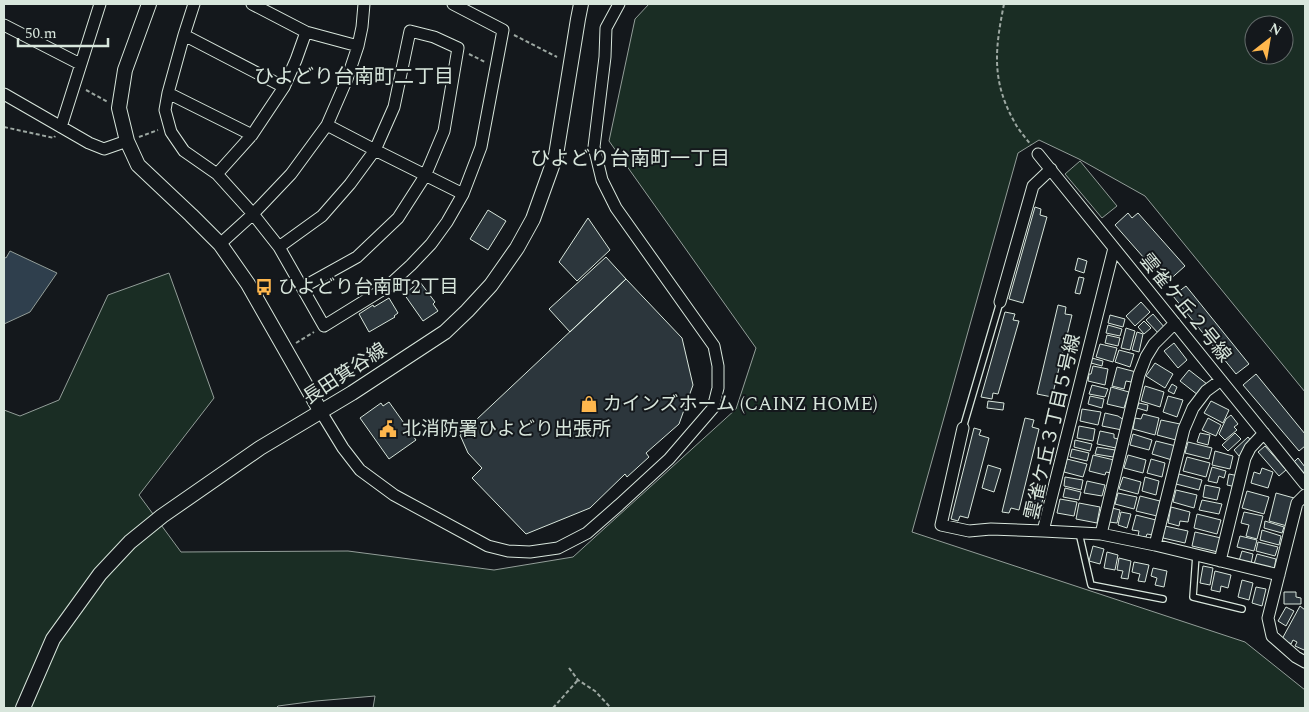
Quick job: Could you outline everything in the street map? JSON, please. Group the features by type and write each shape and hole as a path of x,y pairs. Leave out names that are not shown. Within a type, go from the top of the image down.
{"street":[{"path":"61,127 100,4"},
{"path":"149,4 125,70 119,108 127,141 138,165 220,244 248,284 343,448 360,470 394,495 488,546 508,551 530,552 558,548 587,533 620,505 669,459 714,408 718,388 718,366 714,346 616,208 602,180 594,148 605,57 606,28 619,4"},
{"path":"194,4 168,93 165,110 171,132 184,151 217,174 253,214 279,248 324,326 386,287 411,265 431,244 463,194 481,147 503,30 453,4"},
{"path":"252,4 306,32 358,46"},
{"path":"220,244 253,214 291,174 328,125 358,46 364,4"},
{"name":"長田箕谷線","path":"23,708 53,639 100,574 130,542 162,516 260,448 352,393 444,332 491,285 517,248 533,219 556,154 581,4"},
{"path":"4,25 80,64"},
{"path":"279,248 322,216 350,184 375,150 394,108 410,31 458,48 444,131 425,176 398,218 357,257 303,287"},
{"path":"217,174 252,135 284,87 306,32"},
{"path":"184,35 284,87"},
{"path":"168,93 252,135"},
{"path":"4,94 89,143 104,149 127,141"},
{"path":"328,125 463,194"},
{"name":"雲雀ケ丘２号線","path":"1038,154 1305,484"},
{"path":"1000,302 1033,186 1051,168"},
{"name":"雲雀ケ丘３丁目５号線","path":"1114,248 1043,531 1101,534 1155,545 1279,576"},
{"path":"1101,534 1139,376 1154,344 1175,323"},
{"path":"1155,545 1184,429 1193,408 1206,391 1221,380"},
{"path":"963,428 941,526 969,531 991,529 1043,531"},
{"path":"1220,561 1246,458 1250,448 1264,433"},
{"path":"1305,495 1297,503 1268,618 1272,636 1296,657 1305,662"}],"lane":[{"path":"963,428 1000,302"},
{"path":"1078,533 1091,585 1163,600"},
{"path":"1196,555 1193,597 1242,609"}],"path":[{"path":"1004,4 997,42 1000,91 1015,124 1038,154"},
{"path":"503,30 557,57"},
{"path":"458,48 496,68"},
{"path":"75,84 119,108"},
{"path":"127,141 170,126"},
{"path":"4,127 54,138 61,127"},
{"path":"285,350 324,326"},
{"path":"570,668 578,680 595,691 611,708"},
{"path":"553,708 578,680"}],"green space":[{"path":"649,4 1305,4 1305,392 1145,196 1079,159 1039,140 1018,153 912,532 1245,642 1305,690 1305,708 373,708 375,696 316,701 278,706 276,708 4,708 4,410 20,416 59,400 108,295 169,273 214,398 139,495 181,552 348,551 494,570 573,557 736,409 756,348 609,141 635,19"},
{"path":"1080,161 1117,206 1102,218 1065,174"}],"water":[{"path":"10,251 57,273 30,312 4,324 4,257 6,258"}],"building":[{"path":"1035,207 1041,209 1040,215 1047,217 1023,303 1009,299"},
{"path":"488,210 506,221 488,250 470,239"},
{"path":"1128,213 1132,218 1138,213 1185,266 1166,283 1115,225"},
{"path":"588,218 610,250 577,281 559,262"},
{"path":"606,257 626,279 570,332 549,309"},
{"path":"1078,258 1087,261 1084,273 1075,270"},
{"path":"1079,277 1084,278 1080,294 1075,293"},
{"name":"カインズホーム (CAINZ HOME)","path":"626,279 682,338 693,385 679,424 646,453 649,457 627,477 625,474 590,508 526,534 472,478 482,468 468,453 460,435"},
{"path":"420,282 435,302 433,304 438,311 423,321 404,294"},
{"path":"1186,286 1249,364 1236,374 1173,296"},
{"path":"389,298 398,313 395,317 369,332 359,314"},
{"path":"1141,302 1150,312 1135,326 1126,316"},
{"path":"1058,305 1066,307 1065,314 1072,315 1052,397 1037,394"},
{"path":"1005,312 1015,314 1013,320 1019,321 998,394 993,393 992,399 981,397"},
{"path":"1153,314 1165,328 1159,334 1146,320"},
{"path":"1110,315 1125,319 1123,327 1108,323"},
{"path":"1144,321 1151,328 1144,334 1138,327"},
{"path":"1108,325 1122,329 1120,336 1106,333"},
{"path":"1126,328 1135,331 1130,350 1121,348"},
{"path":"1137,332 1143,334 1139,352 1132,350"},
{"path":"1107,335 1120,338 1118,346 1105,343"},
{"path":"1174,343 1187,360 1178,368 1164,351"},
{"path":"1100,344 1117,348 1113,362 1096,357"},
{"path":"1119,350 1134,354 1130,367 1115,362"},
{"path":"1092,358 1103,361 1102,366 1091,363"},
{"path":"1155,363 1173,374 1165,388 1146,376"},
{"path":"1093,366 1108,369 1105,385 1088,381"},
{"path":"1117,367 1136,372 1131,382 1126,381 1124,389 1112,386"},
{"path":"1189,370 1207,384 1198,395 1180,381"},
{"path":"1256,374 1305,434 1305,446 1299,451 1243,385"},
{"path":"1172,384 1177,387 1174,394 1168,391"},
{"path":"1092,385 1108,389 1105,397 1089,394"},
{"path":"1145,386 1164,392 1160,407 1141,401"},
{"path":"1111,387 1129,392 1124,408 1107,404"},
{"path":"1090,396 1104,399 1102,408 1088,404"},
{"path":"1168,396 1183,400 1177,417 1163,412"},
{"path":"988,401 1004,403 1003,410 987,408"},
{"path":"1211,401 1229,410 1223,423 1204,413"},
{"name":"北消防署ひよどり出張所","path":"389,402 416,440 389,459 360,418 381,403 383,406"},
{"path":"1139,403 1148,405 1147,411 1137,408"},
{"path":"1082,409 1101,412 1098,425 1080,421"},
{"path":"1105,413 1118,416 1124,420 1122,430 1102,426"},
{"path":"1143,414 1159,418 1155,435 1133,429 1135,418 1141,419"},
{"path":"1231,415 1238,424 1234,427 1237,430 1225,440 1219,434 1226,419"},
{"path":"1025,418 1034,420 1032,427 1039,429 1019,510 1011,508 1009,513 1002,512"},
{"path":"1208,418 1221,425 1216,436 1202,430"},
{"path":"1161,420 1180,424 1176,440 1157,435"},
{"path":"1079,426 1095,429 1093,441 1077,438"},
{"path":"974,428 981,430 979,435 989,438 968,518 960,516 958,521 951,519"},
{"path":"1100,431 1114,434 1114,438 1118,439 1116,448 1097,444"},
{"path":"1200,433 1210,435 1208,445 1197,442"},
{"path":"1235,433 1241,439 1228,451 1222,445"},
{"path":"1133,434 1152,440 1149,450 1130,445"},
{"path":"1248,437 1253,443 1239,456 1234,450"},
{"path":"1075,440 1092,444 1090,451 1074,447"},
{"path":"1156,441 1176,446 1172,460 1152,454"},
{"path":"1188,442 1212,448 1209,459 1185,453"},
{"path":"1265,446 1286,470 1279,476 1258,452"},
{"path":"1097,447 1115,450 1113,457 1095,454"},
{"path":"1072,449 1089,453 1087,461 1070,457"},
{"path":"1215,451 1233,456 1230,469 1212,465"},
{"path":"1093,455 1114,460 1111,473 1106,472 1105,475 1089,471"},
{"path":"1128,455 1146,460 1143,473 1124,468"},
{"path":"1187,457 1210,463 1206,477 1183,471"},
{"path":"1298,458 1305,467 1305,475 1294,462"},
{"path":"1067,459 1087,464 1083,477 1064,472"},
{"path":"1151,459 1165,463 1162,477 1147,473"},
{"path":"988,465 1001,469 994,492 982,488"},
{"path":"1212,467 1226,471 1224,478 1219,476 1217,483 1208,481"},
{"path":"1262,468 1273,472 1268,488 1251,483 1254,472 1260,474"},
{"path":"1179,474 1202,480 1199,490 1176,484"},
{"path":"1229,474 1239,476 1236,487 1227,485"},
{"path":"1065,477 1083,480 1081,490 1064,486"},
{"path":"1123,477 1141,482 1138,494 1119,489"},
{"path":"1145,477 1159,481 1156,495 1142,491"},
{"path":"1087,481 1105,485 1102,496 1084,493"},
{"path":"1205,485 1220,488 1217,500 1203,497"},
{"path":"1039,487 1046,488 1039,513 1032,511"},
{"path":"1065,488 1081,492 1079,500 1063,497"},
{"path":"1176,490 1197,495 1194,508 1173,502"},
{"path":"1247,491 1269,497 1264,514 1242,508"},
{"path":"1118,493 1137,497 1134,509 1115,504"},
{"path":"1276,493 1294,498 1287,526 1269,521"},
{"path":"1140,496 1160,501 1157,516 1136,511"},
{"path":"1060,499 1077,502 1074,516 1057,513"},
{"path":"1202,500 1222,504 1219,514 1199,510"},
{"path":"1079,503 1100,507 1097,523 1076,519"},
{"path":"1171,507 1190,512 1188,522 1180,521 1179,526 1168,523"},
{"path":"1112,508 1120,510 1117,523 1109,522"},
{"path":"1121,512 1131,514 1127,528 1118,525"},
{"path":"1244,512 1263,516 1257,539 1246,536 1249,525 1241,523"},
{"path":"1197,514 1221,520 1217,534 1194,528"},
{"path":"1136,515 1156,520 1153,535 1147,534 1146,537 1138,536 1139,531 1132,530"},
{"path":"1265,521 1284,527 1282,533 1264,528"},
{"path":"1165,526 1188,531 1185,543 1163,538"},
{"path":"1262,530 1281,536 1279,545 1260,540"},
{"path":"1195,532 1221,538 1218,552 1192,546"},
{"path":"1240,536 1257,540 1254,551 1237,547"},
{"path":"1258,542 1278,547 1275,556 1256,551"},
{"path":"1093,546 1104,549 1100,564 1089,561"},
{"path":"1242,551 1253,554 1251,564 1239,561"},
{"path":"1107,552 1118,555 1115,570 1104,568"},
{"path":"1257,554 1276,559 1274,569 1254,564"},
{"path":"1119,558 1131,561 1128,579 1121,578 1123,571 1117,570"},
{"path":"1134,562 1149,565 1145,582 1138,581 1140,574 1132,572"},
{"path":"1203,566 1213,568 1210,585 1200,583"},
{"path":"1153,568 1167,571 1164,587 1155,585 1157,578 1151,576"},
{"path":"1215,571 1231,575 1228,588 1221,586 1220,592 1211,590"},
{"path":"1242,580 1253,583 1249,600 1238,597"},
{"path":"1256,587 1266,589 1262,606 1252,603"},
{"path":"1284,592 1296,592 1296,597 1301,598 1301,604 1284,604"},
{"path":"1300,606 1305,610 1304,650 1295,646 1297,642 1293,640 1291,644 1282,639"},
{"path":"1286,607 1294,611 1286,626 1278,621"}],"place":[{"name":"ひよどり台南町2丁目","path":"264,287"},
{"name":"カインズホーム (CAINZ HOME)","path":"589,404"},
{"name":"北消防署ひよどり出張所","path":"388,429"}],"district":[{"name":"ひよどり台南町二丁目","path":"354,77"},
{"name":"ひよどり台南町一丁目","path":"630,159"}]}
